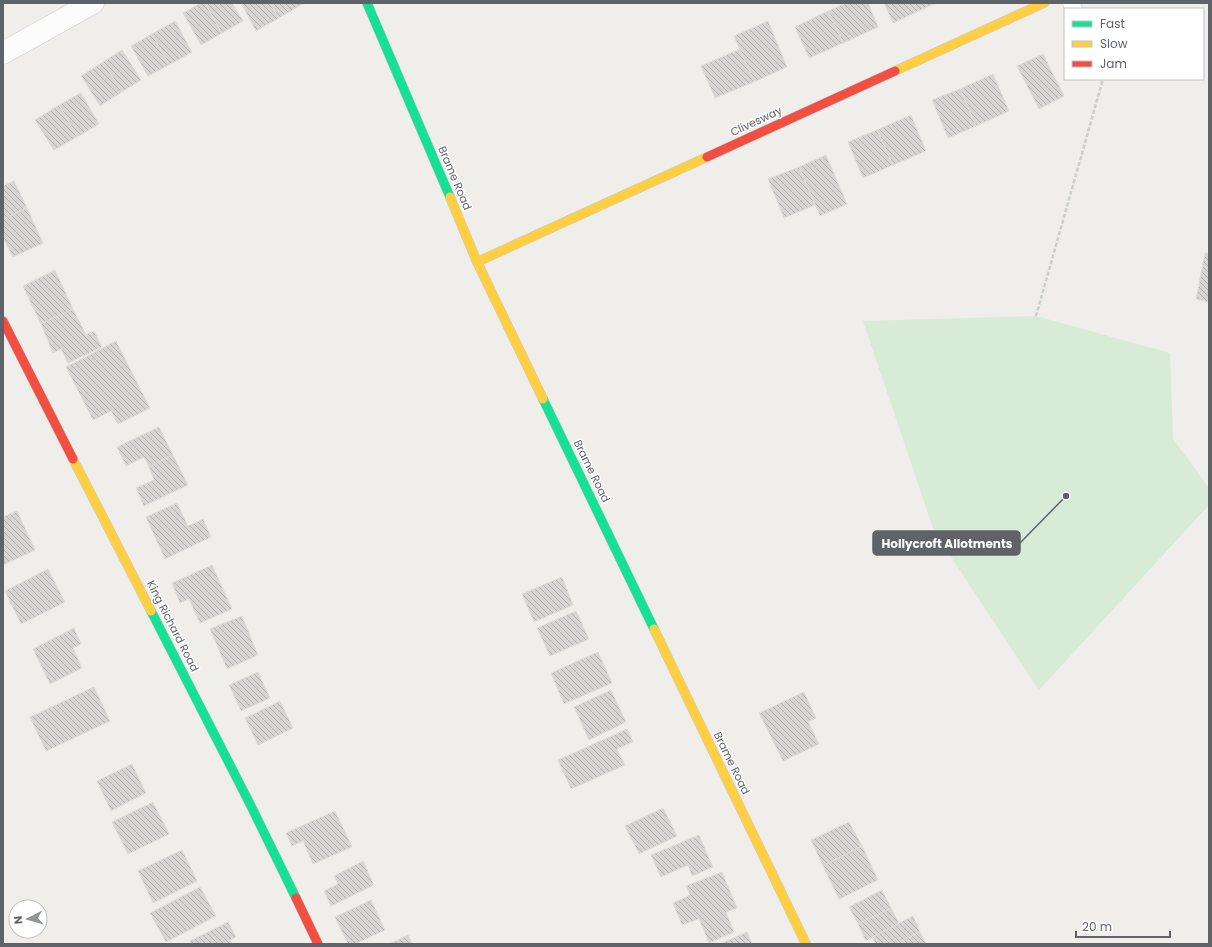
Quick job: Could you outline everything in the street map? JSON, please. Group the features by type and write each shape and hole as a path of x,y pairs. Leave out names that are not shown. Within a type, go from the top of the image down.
{"street":[{"path":"3,54 92,3"},
{"name":"Brame Road","path":"367,3 477,262 806,944"},
{"name":"Clivesway","path":"477,262 1044,3"},
{"name":"King Richard Road","path":"3,321 249,802 318,944"}],"path":[{"path":"1036,316 1103,80"}],"green space":[{"path":"1036,316 1170,353 1173,439 1209,488 1209,505 1039,690 934,531 863,321"}],"building":[{"path":"201,3 205,3 222,33 201,45 183,13"},
{"path":"205,3 232,3 243,21 222,33"},
{"path":"241,3 270,3 279,18 256,31"},
{"path":"270,3 304,3 279,18"},
{"path":"847,3 868,3 878,27 843,43 828,11"},
{"path":"884,3 920,3 923,9 893,23"},
{"path":"920,3 936,3 923,9"},
{"path":"828,11 843,43 809,58 795,27"},
{"path":"175,21 192,52 169,65 152,34"},
{"path":"768,21 787,67 754,82 734,36"},
{"path":"152,34 169,65 148,76 131,46"},
{"path":"740,49 754,82 715,98 701,66"},
{"path":"122,50 141,80 122,92 103,62"},
{"path":"1043,54 1064,96 1039,109 1017,66"},
{"path":"103,62 122,92 100,106 81,76"},
{"path":"993,74 1009,111 976,126 960,89"},
{"path":"960,89 976,126 948,138 932,100"},
{"path":"81,93 99,124 77,137 59,105"},
{"path":"59,105 77,137 54,150 35,120"},
{"path":"911,115 926,151 893,165 877,130"},
{"path":"877,130 893,165 863,178 848,142"},
{"path":"826,155 847,204 820,216 799,167"},
{"path":"799,167 815,205 784,218 768,179"},
{"path":"14,181 27,208 3,219 3,186"},
{"path":"27,208 43,243 13,257 3,237 3,219"},
{"path":"1205,253 1209,254 1209,302 1196,299"},
{"path":"55,270 73,309 41,324 23,286"},
{"path":"73,309 86,335 94,331 102,347 68,363 61,349 53,353 41,324"},
{"path":"116,341 150,408 118,424 111,411 93,420 66,367"},
{"path":"159,427 173,455 149,467 144,457 126,466 117,447"},
{"path":"173,455 188,485 144,506 136,488 154,480 149,467"},
{"path":"177,503 188,526 203,519 211,537 165,559 146,517"},
{"path":"17,511 35,550 3,565 3,517"},
{"path":"212,565 232,609 200,623 189,599 180,603 172,583"},
{"path":"48,569 65,602 21,624 5,591"},
{"path":"562,577 573,605 534,622 522,594"},
{"path":"576,611 589,639 550,656 537,628"},
{"path":"242,616 258,655 227,669 210,629"},
{"path":"74,628 81,644 73,648 82,668 50,684 33,649"},
{"path":"598,652 612,683 564,704 551,673"},
{"path":"258,672 270,698 241,711 229,685"},
{"path":"94,687 110,721 46,751 30,717"},
{"path":"611,690 626,722 589,740 574,707"},
{"path":"804,692 816,718 808,722 819,744 783,761 759,713"},
{"path":"280,701 293,728 258,745 245,718"},
{"path":"627,729 633,742 617,749 625,765 571,789 558,760"},
{"path":"132,764 146,793 111,811 97,781"},
{"path":"153,802 169,834 128,854 112,822"},
{"path":"663,808 677,836 639,854 625,826"},
{"path":"335,811 352,847 313,864 303,841 292,846 286,833"},
{"path":"849,822 862,846 823,866 811,840"},
{"path":"699,835 713,867 692,876 688,865 661,877 651,855"},
{"path":"862,846 878,880 839,899 823,866"},
{"path":"182,850 197,881 153,903 138,871"},
{"path":"363,861 374,885 331,906 324,891 338,884 334,876"},
{"path":"722,872 737,908 726,912 734,932 709,943 699,919 682,925 673,903 690,895 686,886"},
{"path":"200,887 216,916 166,942 150,913"},
{"path":"882,890 891,908 858,924 849,907"},
{"path":"371,900 385,930 355,944 348,944 335,917"},
{"path":"891,908 899,923 866,941 858,924"},
{"path":"913,916 920,932 896,944 876,944 872,937"},
{"path":"228,922 236,937 230,940 232,944 192,944 190,941"},
{"path":"747,932 752,944 720,944"},
{"path":"920,932 926,944 896,944"},
{"path":"408,935 412,944 389,944"}],"traffic: fast":[{"path":"367,3 450,197"},
{"path":"543,399 654,629"},
{"path":"151,611 249,802 296,898"}],"traffic: slow":[{"path":"895,71 1044,3"},
{"path":"477,262 707,157"},
{"path":"450,197 477,262 543,399"},
{"path":"73,459 151,611"},
{"path":"654,629 806,944"}],"traffic: jam":[{"path":"707,157 895,71"},
{"path":"3,321 73,459"},
{"path":"296,898 318,944"}],"place":[{"name":"Hollycroft Allotments","path":"1066,496"}]}
